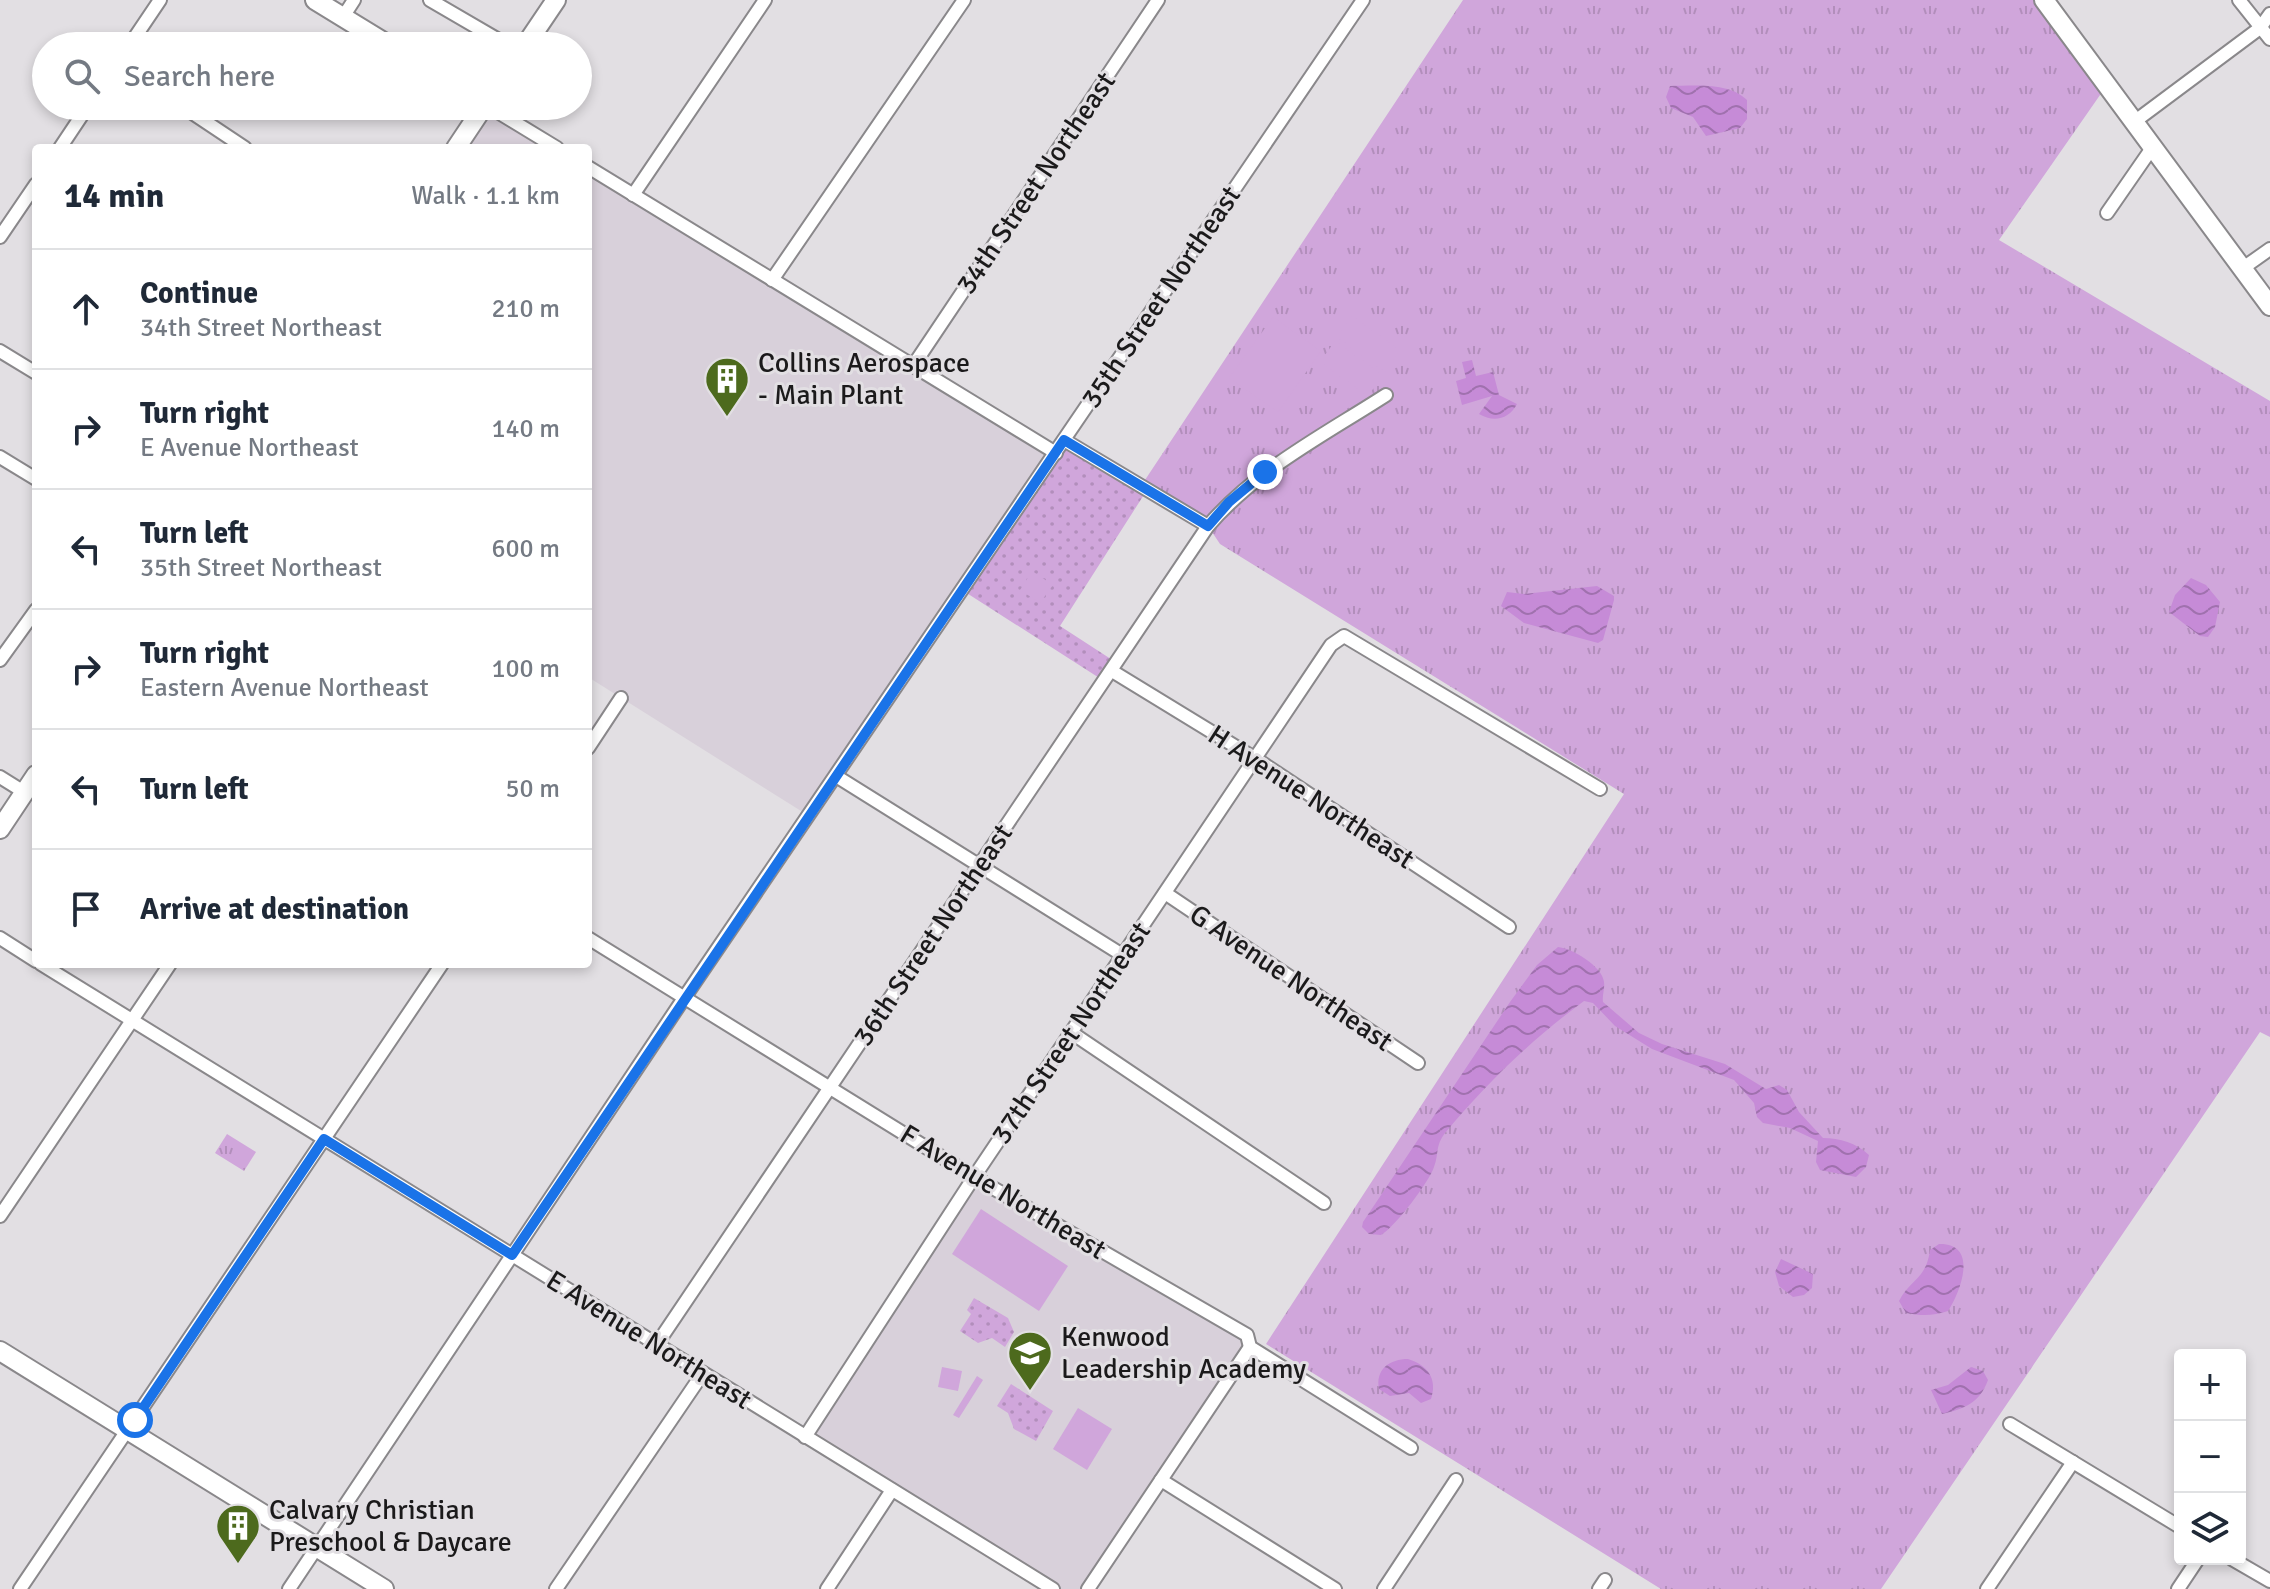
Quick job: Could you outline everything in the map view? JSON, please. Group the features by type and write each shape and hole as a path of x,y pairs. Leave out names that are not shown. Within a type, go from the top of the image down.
{"main road":[{"path":"315,0 367,32"},
{"path":"534,32 556,0"},
{"path":"2044,0 2270,306"},
{"path":"459,144 476,120"},
{"path":"0,829 32,781"},
{"path":"0,1351 384,1589"}],"street":[{"path":"138,32 160,0"},
{"path":"343,17 354,0"},
{"path":"430,0 485,32"},
{"path":"633,195 765,0"},
{"path":"772,280 964,0"},
{"name":"34th Street Northeast","path":"913,366 1158,0"},
{"name":"35th Street Northeast","path":"289,1589 684,998 1363,0"},
{"path":"2239,0 2270,39"},
{"path":"2134,122 2260,28 2270,14"},
{"path":"63,144 79,120"},
{"path":"203,120 239,144"},
{"path":"510,120 550,144"},
{"path":"2107,213 2152,148"},
{"path":"592,169 1056,453"},
{"path":"0,237 32,190"},
{"path":"2243,268 2270,249"},
{"path":"0,351 32,371"},
{"name":"36th Street Northeast","path":"657,1344 1208,526 1229,502 1265,472 1386,395"},
{"path":"1064,440 1208,526"},
{"path":"0,457 32,477"},
{"path":"0,660 32,616"},
{"name":"37th Street Northeast","path":"805,1437 974,1177 1331,645 1344,636 1600,789"},
{"name":"H Avenue Northeast","path":"1112,671 1256,759 1509,927"},
{"path":"592,742 621,698"},
{"path":"836,776 1124,956"},
{"path":"0,777 24,792"},
{"name":"G Avenue Northeast","path":"1165,893 1418,1063"},
{"path":"0,938 32,958"},
{"name":"F Avenue Northeast","path":"592,940 974,1177 1247,1335 1250,1347 1411,1448"},
{"name":"E Avenue Northeast","path":"48,968 1053,1589"},
{"path":"0,1216 167,968"},
{"path":"20,1589 439,968"},
{"path":"1072,1033 1324,1203"},
{"path":"1088,1589 1250,1347"},
{"path":"556,1589 703,1373"},
{"path":"2010,1424 2174,1523"},
{"path":"1987,1589 2073,1462"},
{"path":"1161,1480 1335,1589"},
{"path":"1384,1589 1456,1480"},
{"path":"827,1589 892,1490"},
{"path":"2178,1589 2194,1565"},
{"path":"2242,1565 2270,1581"}],"shaded area":[{"path":"475,120 508,120 550,144 459,144"},
{"path":"592,169 1056,453 809,816 592,680"},
{"name":"Kenwood Leadership Academy","path":"974,1177 1247,1335 1250,1347 1088,1589 1053,1589 812,1436"}],"green space":[{"path":"1463,0 2036,0 2107,85 1999,240 2270,401 2270,1037 2260,1032 1881,1589 1661,1589 1266,1344 1624,794 1220,544 1208,526 1141,486"},
{"path":"1352,316 1400,350 1385,372 1337,337"},
{"path":"1273,317 1321,351 1278,412 1229,378"},
{"path":"1335,341 1383,375 1368,396 1320,362"},
{"path":"1064,440 1147,490 1060,626 1117,663 1104,681 962,590"},
{"path":"1032,571 1053,585 1040,603 1020,590"},
{"path":"227,1134 256,1152 244,1171 215,1153"},
{"path":"981,1209 1068,1266 1039,1311 952,1254"},
{"path":"974,1298 1008,1318 1014,1332 1005,1347 992,1338 978,1343 960,1331 971,1314 967,1310"},
{"path":"942,1367 962,1371 958,1391 938,1387"},
{"path":"977,1376 983,1380 959,1418 953,1415"},
{"path":"1011,1384 1053,1411 1036,1441 1014,1429 1008,1413 997,1406"},
{"path":"1078,1408 1112,1429 1087,1470 1053,1449"}],"water":[{"path":"1670,86 1710,86 1730,90 1747,100 1747,119 1740,128 1706,136 1693,117 1671,108 1666,97"},
{"path":"1472,360 1476,376 1493,372 1499,395 1517,404 1505,416 1496,419 1479,414 1492,396 1462,405 1456,381 1466,378 1462,362"},
{"path":"2191,578 2206,585 2220,602 2215,627 2208,637 2200,636 2169,612 2175,595"},
{"path":"1597,586 1614,596 1603,640 1598,643 1524,623 1501,606 1507,592 1524,594"},
{"path":"1558,947 1578,955 1598,970 1604,982 1603,1002 1639,1033 1662,1044 1725,1064 1766,1089 1779,1085 1787,1090 1799,1112 1823,1138 1848,1142 1869,1155 1866,1167 1856,1177 1820,1170 1816,1162 1818,1141 1790,1128 1763,1123 1757,1117 1754,1103 1734,1080 1652,1049 1615,1026 1593,1003 1584,1001 1510,1063 1477,1097 1445,1133 1438,1146 1431,1174 1411,1204 1381,1235 1369,1234 1362,1227 1363,1222 1510,1002 1537,965"},
{"path":"1939,1244 1959,1251 1963,1259 1958,1292 1948,1311 1922,1315 1906,1313 1899,1301 1925,1268 1930,1250"},
{"path":"1781,1259 1813,1274 1812,1288 1804,1295 1793,1297 1779,1286 1775,1272"},
{"path":"1408,1359 1429,1373 1433,1385 1431,1399 1421,1403 1409,1393 1390,1396 1379,1389 1379,1376 1385,1366"},
{"path":"1971,1367 1983,1371 1988,1380 1985,1388 1970,1404 1942,1414 1931,1390 1948,1385"}],"place":[{"name":"Collins Aerospace - Main Plant","path":"727,418"},
{"name":"Kenwood Leadership Academy","path":"1030,1392"},
{"name":"Calvary Christian Preschool & Daycare","path":"238,1565"}],"route":[{"path":"135,1420 324,1139 512,1255 1064,440 1208,526 1229,502 1265,472"}]}
